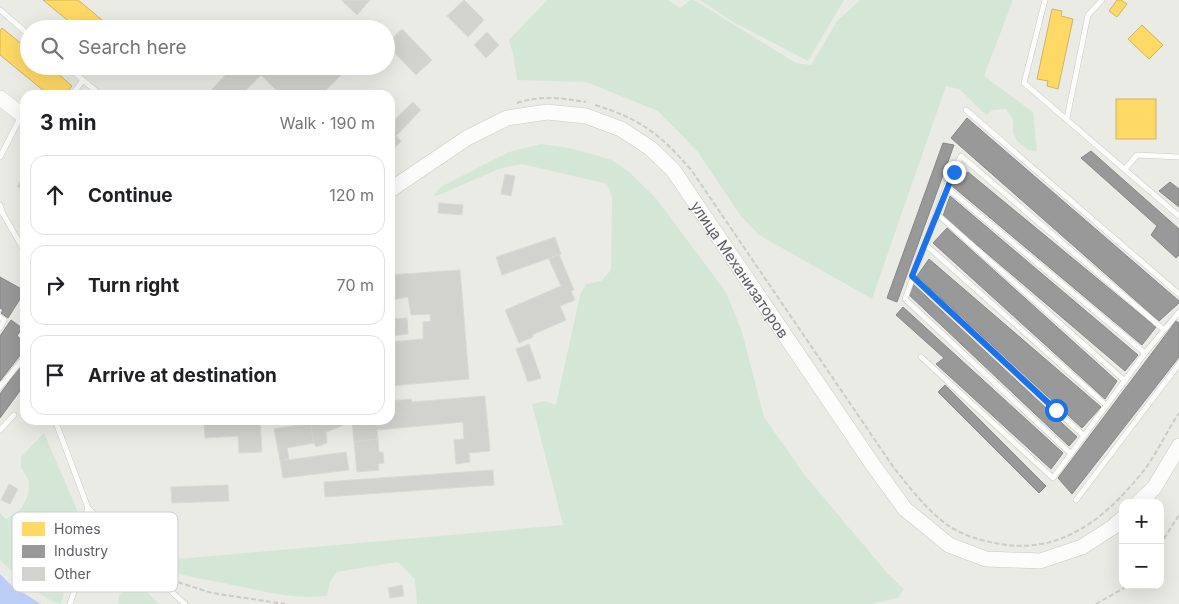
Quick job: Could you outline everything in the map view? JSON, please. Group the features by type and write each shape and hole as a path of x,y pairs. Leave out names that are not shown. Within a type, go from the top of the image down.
{"main road":[{"path":"0,98 20,113"},
{"name":"улица Механизаторов","path":"395,187 467,138 507,118 547,112 586,116 621,129 650,148 674,170 873,465 906,509 949,545 986,559 1040,561 1082,547 1119,522"},
{"path":"1142,499 1154,488 1179,446"}],"lane":[{"path":"1045,0 1024,83 1179,216"},
{"path":"1067,118 1088,15 1102,0"},
{"path":"0,10 20,27"},
{"path":"77,75 95,90"},
{"path":"76,90 83,80"},
{"path":"966,110 1179,294"},
{"path":"0,157 20,123"},
{"path":"1125,168 1137,155 1179,157"},
{"path":"1070,453 905,299 946,187 961,156 1164,330"},
{"path":"946,187 1145,353"},
{"path":"0,205 3,214 20,243"},
{"path":"936,213 1125,381"},
{"path":"926,245 1106,405"},
{"path":"912,276 1083,435"},
{"path":"921,357 1053,478 1145,353 1179,312"},
{"path":"0,317 4,320 0,328"},
{"path":"0,387 20,363"},
{"path":"1076,500 1179,364"},
{"path":"0,430 14,415"},
{"path":"57,425 88,508 92,512"},
{"path":"87,512 88,508"},
{"path":"70,604 74,592"},
{"path":"172,592 185,604"}],"path":[{"path":"509,105 527,100 557,97 588,102 619,112 647,127 670,145 692,171 718,208 894,468 918,498 946,524 960,532 981,541 1007,546 1038,546 1064,538 1096,520 1116,502 1142,473 1179,413"},
{"path":"1161,544 1179,515"},
{"path":"1176,521 1179,524"},
{"path":"178,582 212,593 286,604"},
{"path":"1096,604 1122,589"}],"green space":[{"path":"547,0 668,0 680,8 690,0 694,0 796,63 811,65 837,21 860,0 1013,0 984,76 1033,112 1037,151 1028,150 1017,141 1013,133 1013,120 1006,109 993,110 986,115 959,89 946,86 872,299 759,235 740,215 697,151 658,111 586,82 517,80 509,40"},
{"path":"700,0 844,0 808,61 733,22"},
{"path":"541,144 570,148 612,160 629,172 655,197 726,292 742,332 764,417 804,474 888,574 904,589 898,598 871,604 417,604 415,579 398,562 337,572 330,582 327,596 314,597 262,591 178,573 178,559 563,525 532,404 545,401 556,405 580,295 586,284 601,281 611,270 612,197 607,184 522,164 499,169 433,196 442,186 509,152"},
{"path":"44,433 78,512 16,512 21,509 28,495 29,481 21,467 21,457"},
{"path":"0,513 6,519 12,515 12,571 0,560"},
{"path":"38,592 64,592 61,604 47,599"},
{"path":"123,592 147,592 159,604 118,604 119,595"}],"water":[{"path":"0,574 12,586 12,592 22,592 41,604 0,604"}],"building: Homes":[{"path":"43,0 78,0 102,20 67,20"},
{"path":"1117,0 1127,4 1117,17 1109,11"},
{"path":"1052,9 1062,11 1061,16 1073,19 1058,89 1047,86 1048,81 1037,79"},
{"path":"1142,25 1163,45 1149,59 1128,39"},
{"path":"2,28 20,43 20,71 0,55 0,31"},
{"path":"24,75 59,75 72,86 69,90 43,90"},
{"path":"1116,99 1156,99 1156,139 1116,139"}],"building: Industry":[{"path":"967,118 1179,301 1179,303 1159,321 951,138"},
{"path":"943,143 954,145 897,302 887,298"},
{"path":"1091,151 1179,229 1179,255 1176,258 1151,235 1157,226 1081,158"},
{"path":"968,172 1156,327 1142,345 951,185"},
{"path":"1170,182 1179,189 1179,207 1159,191"},
{"path":"950,196 1138,355 1125,371 943,216"},
{"path":"947,228 1117,381 1105,399 933,243"},
{"path":"929,259 1101,407 1082,428 917,276"},
{"path":"0,277 20,288 20,299 8,318 1,313 3,310 0,308"},
{"path":"913,284 1077,437 1069,446 907,293"},
{"path":"903,307 1063,453 1051,469 936,364 944,358 896,315"},
{"path":"11,320 20,327 17,336 20,338 20,355 0,381 0,336"},
{"path":"1176,321 1179,323 1179,357 1072,494 1058,478"},
{"path":"20,367 20,391 0,418 0,394"},
{"path":"945,385 1046,486 1039,493 938,392"}],"building: Other":[{"path":"341,0 370,0 357,15"},
{"path":"464,0 484,20 468,37 447,16"},
{"path":"402,29 432,60 416,75 395,53 395,36"},
{"path":"487,32 499,45 486,58 474,45"},
{"path":"225,75 261,75 246,90 212,89"},
{"path":"261,75 341,75 326,90 276,90"},
{"path":"413,102 421,110 396,136 401,141 395,148 395,119"},
{"path":"505,174 515,176 511,196 501,194"},
{"path":"439,203 463,205 462,215 438,213"},
{"path":"555,237 561,254 502,275 496,257"},
{"path":"559,254 574,290 571,291 575,300 560,306 566,320 519,343 505,310 561,286 549,259"},
{"path":"460,270 469,379 395,386 395,342 423,339 423,322 431,321 430,314 411,315 408,297 395,299 395,275"},
{"path":"407,318 408,334 395,335 395,319"},
{"path":"529,344 541,378 528,382 516,349"},
{"path":"485,396 490,451 469,453 470,462 456,464 454,440 464,439 463,422 377,430 378,439 354,442 352,425 395,425 395,401 411,399 412,402"},
{"path":"204,425 260,425 262,452 239,453 238,436 205,438"},
{"path":"310,425 344,425 326,432 327,443 316,447"},
{"path":"310,425 314,443 287,448 289,459 280,461 274,429"},
{"path":"378,439 379,452 383,452 384,463 378,464 379,470 357,472 354,442"},
{"path":"346,452 349,470 283,478 280,461"},
{"path":"493,470 494,485 325,497 324,482"},
{"path":"9,484 18,489 10,504 1,500"},
{"path":"228,485 229,501 172,503 171,487"},
{"path":"402,585 404,596 390,598 388,588"}],"route":[{"path":"954,172 946,187 926,245 912,276 1056,410"}]}
